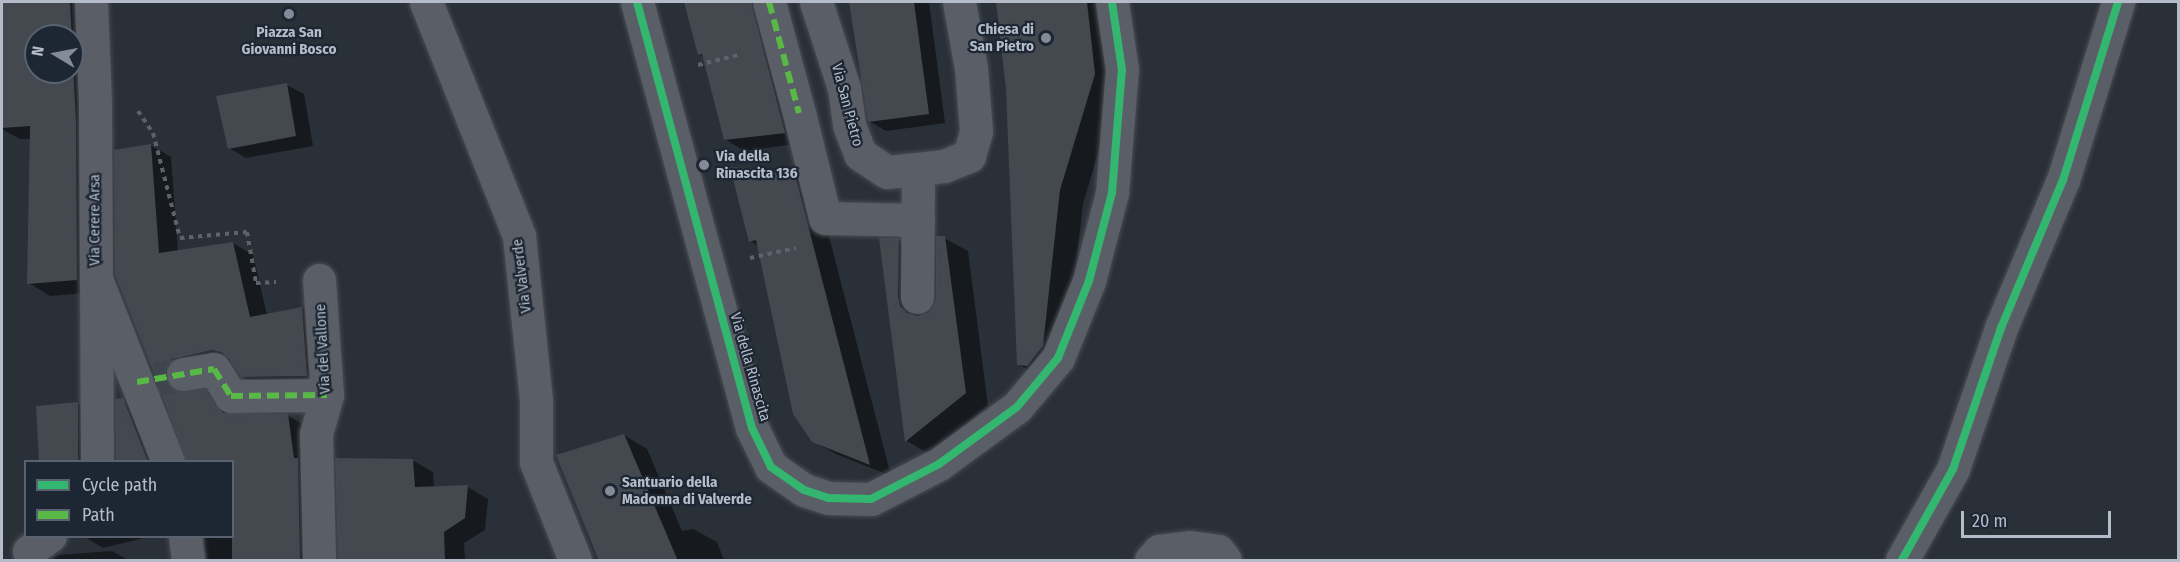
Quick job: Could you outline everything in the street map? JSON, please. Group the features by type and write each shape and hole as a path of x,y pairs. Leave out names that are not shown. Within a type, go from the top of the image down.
{"street":[{"name":"Via Cerere Arsa","path":"91,2 95,102 96,279 159,378 168,460"},
{"name":"Via Valverde","path":"426,2 519,236 536,400 536,462 575,561"},
{"name":"Via della Rinascita","path":"637,2 752,428 771,467 804,490 828,498 871,499 939,464 1017,407 1058,358 1089,281 1112,193 1122,70 1112,2"},
{"path":"769,2 825,218 918,220"},
{"name":"Via San Pietro","path":"816,2 844,88 849,125 860,154 887,172 944,166 969,156 976,131 971,68 958,2"},
{"path":"1902,561 1953,469 2001,328 2063,180 2118,2"},
{"path":"917,297 918,170"},
{"path":"96,279 97,460"},
{"name":"Via del Vallone","path":"319,280 327,395 316,434 320,561"},
{"path":"159,378 214,369 231,396 327,395"},
{"path":"185,538 188,561"},
{"path":"1151,561 1159,551 1190,547 1218,551 1225,561"}],"path":[{"path":"95,102 126,102 141,113 153,133 180,238 247,232 256,283 319,280"},
{"path":"708,267 819,243 825,218"}],"building":[{"path":"2,2 70,2 71,24 24,24 24,84 74,84 77,280 27,284 30,126 2,128"},
{"path":"684,2 751,2 785,133 724,140 702,54 698,55"},
{"path":"849,2 914,2 929,114 868,122"},
{"path":"996,2 1087,2 1095,74 1060,190 1043,346 1027,366 1017,365 1006,89"},
{"path":"287,83 296,136 228,149 216,96"},
{"path":"151,144 159,253 233,242 250,317 302,307 307,376 241,377 229,359 221,352 212,350 172,359 166,367 164,376 169,386 177,392 205,389 223,413 288,414 294,458 298,458 300,561 232,561 234,460 185,460 162,395 167,394 161,391 115,275 114,150"},
{"path":"730,167 794,171 870,465 812,442 793,414 756,240 749,242"},
{"path":"936,236 945,236 966,393 905,442 879,238 899,238 898,297 900,306 907,313 917,316 927,313 933,307 936,298"},
{"path":"123,398 147,460 116,460 115,399"},
{"path":"78,402 78,460 39,460 36,406"},
{"name":"Santuario della Madonna di Valverde","path":"624,434 678,561 599,561 556,455"},
{"path":"335,458 413,459 415,487 468,485 465,518 444,532 445,561 338,561"}],"tunnel":[{"path":"156,379 183,374"}],"marked path":[{"path":"769,2 799,113"},
{"path":"137,382 214,369 231,396 327,395"}],"cycle path":[{"path":"637,2 752,428 771,467 804,490 828,498 871,499 939,464 1017,407 1058,358 1089,281 1112,193 1122,70 1112,2"},
{"path":"1902,560 1953,469 2001,328 2063,180 2118,2"}],"place":[{"name":"Piazza San Giovanni Bosco","path":"289,14"},
{"name":"Chiesa di San Pietro","path":"1046,38"},
{"name":"Via della Rinascita 136","path":"704,165"},
{"name":"Santuario della Madonna di Valverde","path":"610,491"}]}
